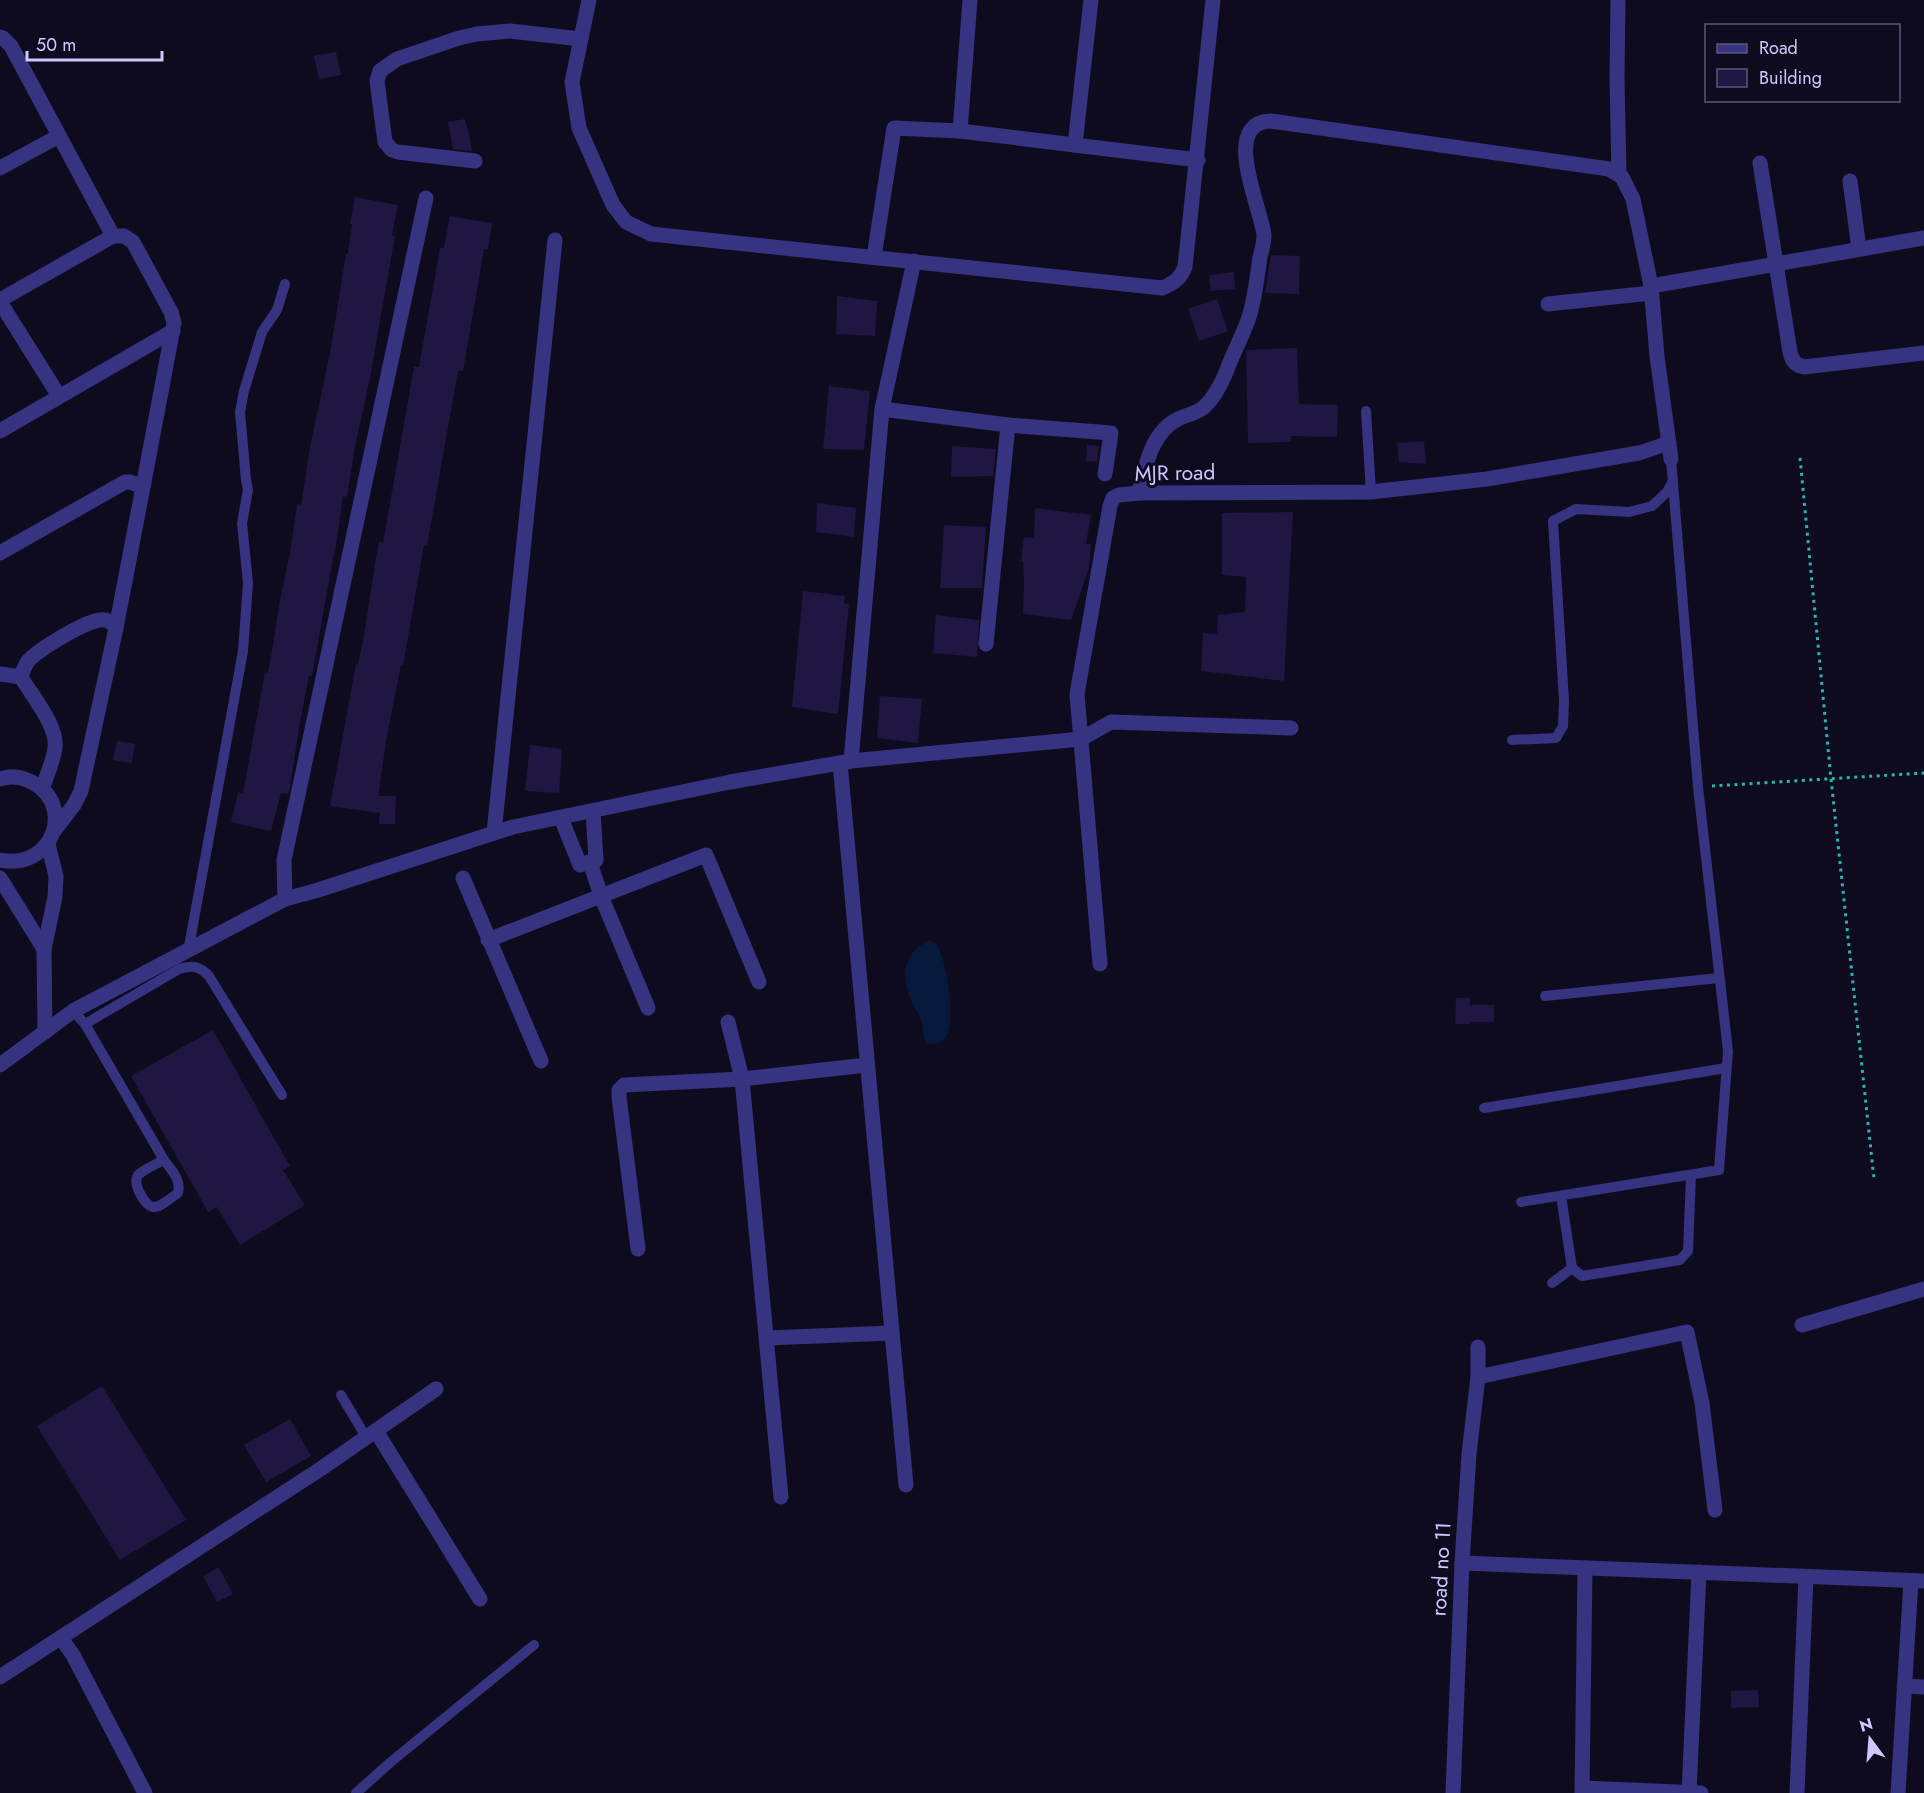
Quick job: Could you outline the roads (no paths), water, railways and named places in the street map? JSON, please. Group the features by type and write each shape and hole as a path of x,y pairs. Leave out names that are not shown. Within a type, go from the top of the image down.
{"street":[{"path":"589,0 572,82 579,128 613,205 626,222 651,234 1162,288 1173,284 1180,278 1185,267 1213,0"},
{"path":"960,131 970,0"},
{"path":"1075,145 1091,0"},
{"path":"1618,0 1619,175"},
{"path":"475,161 398,152 388,147 377,81 380,71 398,59 477,34 510,31 581,39"},
{"path":"0,37 11,46 113,236"},
{"path":"1139,493 1154,442 1178,418 1190,416 1209,403 1219,389 1249,318 1264,237 1245,154 1247,137 1260,121 1610,169 1619,175 1634,199 1651,289 1657,356 1671,459"},
{"path":"874,257 894,128 960,131 1197,160"},
{"path":"0,168 59,136"},
{"path":"1760,163 1793,361 1799,366 1813,366 1924,353"},
{"path":"1850,181 1859,249"},
{"path":"285,899 284,860 426,198"},
{"path":"0,860 12,863 38,854 74,805 81,791 116,628 174,323 171,312 133,242 124,236 113,236 0,301 59,396"},
{"path":"1548,304 1651,289 1776,263 1924,238"},
{"path":"494,833 555,240"},
{"path":"906,1485 867,1065 846,762 882,409 914,261"},
{"path":"0,431 172,331"},
{"path":"882,409 1008,425 1112,434 1105,474"},
{"path":"986,644 1008,425"},
{"name":"MJR road","path":"1100,964 1077,694 1113,498 1119,495 1139,493 1371,492 1487,479 1639,453 1669,443"},
{"path":"0,553 125,482 143,487"},
{"path":"21,677 27,662 47,644 101,620 112,622 116,628"},
{"path":"0,674 21,677"},
{"path":"21,677 54,731 55,746 42,789"},
{"path":"0,1065 73,1011 285,899 513,827 730,782 846,762 1081,739 1111,722 1291,728"},
{"path":"0,779 21,777 34,783 42,789 52,804 55,817 51,837 56,876 55,897 44,949 45,1032"},
{"path":"561,818 580,865 596,860 593,811"},
{"path":"488,940 706,855 759,982"},
{"path":"590,862 601,896 648,1008"},
{"path":"0,878 44,949"},
{"path":"463,878 541,1061"},
{"path":"728,1022 742,1079 781,1497"},
{"path":"638,1249 619,1090 624,1086 742,1079 867,1065"},
{"path":"1802,1325 1924,1289"},
{"path":"1478,1377 1687,1332 1702,1403 1715,1510"},
{"path":"767,1338 892,1333"},
{"name":"road no 11","path":"1453,1793 1462,1563 1469,1454 1478,1377 1478,1347"},
{"path":"0,1677 436,1389"},
{"path":"371,1434 480,1599"},
{"path":"1462,1563 1917,1581 1904,1686 1898,1793"},
{"path":"1585,1568 1582,1791 1701,1793"},
{"path":"1689,1792 1699,1572"},
{"path":"1797,1793 1806,1577"},
{"path":"61,1638 73,1655 145,1793"},
{"path":"1904,1686 1924,1687"}],"lane":[{"path":"188,952 243,651 248,583 242,523 248,489 240,412 262,332 277,310 285,284"},
{"path":"1366,411 1371,492"},
{"path":"1521,1202 1719,1170 1728,1051 1698,787 1671,459"},
{"path":"1512,740 1556,738 1563,726 1564,700 1553,521 1576,509 1629,512 1652,506 1667,492 1674,481"},
{"path":"85,1024 179,969 191,965 201,968 209,976 282,1095"},
{"path":"1545,996 1719,978"},
{"path":"73,1011 85,1024 164,1160 178,1179 180,1186 178,1193 157,1206 151,1207 136,1186 136,1180 139,1174 164,1160"},
{"path":"1484,1108 1726,1068"},
{"path":"1561,1196 1572,1268 1582,1276 1680,1260 1689,1251 1690,1175"},
{"path":"1552,1283 1572,1268"},
{"path":"341,1395 371,1434"},
{"path":"356,1793 534,1644"}],"water":[{"path":"930,940 937,945 944,964 949,991 950,1018 946,1037 940,1042 926,1044 921,1020 909,994 905,976 908,959 913,952"}]}
